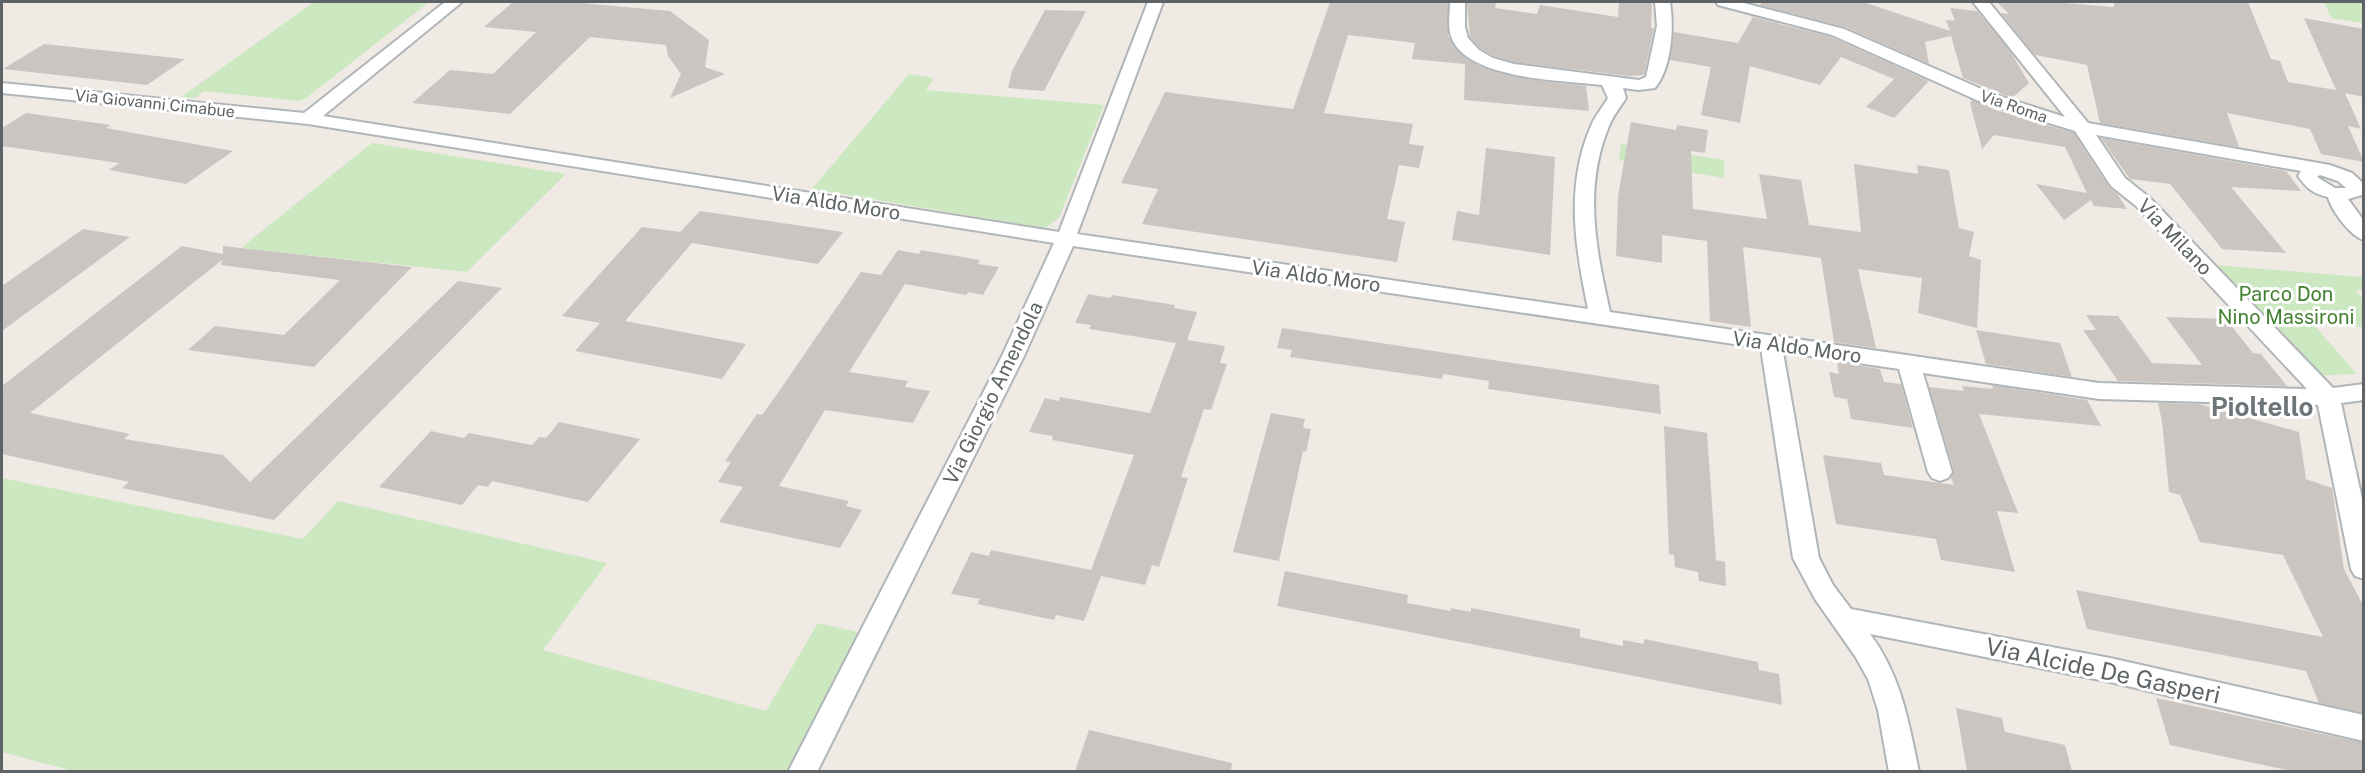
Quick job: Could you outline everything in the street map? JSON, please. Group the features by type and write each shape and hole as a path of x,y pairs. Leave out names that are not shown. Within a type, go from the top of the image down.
{"street":[{"path":"308,119 454,2"},
{"name":"Via Giorgio Amendola","path":"802,771 1012,356 1066,239 1156,2"},
{"path":"1458,2 1458,36 1468,50 1479,58 1504,68 1584,78 1610,84 1645,85 1652,81 1665,26 1663,2"},
{"name":"Via Roma","path":"1724,2 1838,32 1913,63 1987,98 2082,127 2337,174 2351,185"},
{"name":"Via Milano","path":"1981,2 2082,127 2118,182 2143,202 2328,398"},
{"path":"1601,318 1583,230 1581,206 1595,138 1606,114 1617,98 1616,91 1610,84"},
{"name":"Via Giovanni Cimabue","path":"2,88 308,119"},
{"name":"Via Aldo Moro","path":"308,119 1066,239 2098,391 2328,398 2364,392"},
{"path":"2351,185 2339,203 2364,234"},
{"path":"1771,344 1803,547 1817,580 1865,648 1881,677 1895,721 1904,771"},
{"path":"1909,364 1940,472"},
{"path":"2328,398 2364,569"},
{"name":"Via Alcide De Gasperi","path":"1843,618 2110,670 2364,728"}],"green space":[{"path":"314,2 429,2 305,99 298,101 204,91 195,98 181,97"},
{"path":"2324,2 2363,2 2363,23 2331,18"},
{"path":"909,74 934,78 926,90 1104,105 1059,218 1045,228 812,189"},
{"path":"372,143 566,174 467,272 241,248"},
{"path":"1621,144 1724,160 1724,178 1619,160"},
{"name":"Parco Don Nino Massironi","path":"2200,264 2363,277 2363,290 2356,290 2363,300 2363,327 2314,325 2357,374 2307,376"},
{"path":"2,478 303,539 338,501 607,563 543,650 766,711 818,623 862,633 789,771 73,771 2,752"}],"building":[{"path":"513,2 570,2 670,11 709,40 705,67 725,74 670,98 681,74 668,56 666,45 590,37 510,114 412,103 450,70 493,74 536,32 484,27"},
{"path":"1330,2 1448,2 1448,36 1461,54 1477,65 1497,72 1542,81 1586,86 1589,111 1464,100 1465,64 1412,59 1415,43 1348,35 1324,113 1413,124 1409,144 1424,146 1419,168 1399,165 1387,219 1405,222 1397,262 1142,224 1158,189 1121,183 1165,92 1293,109"},
{"path":"1467,2 1496,2 1495,8 1537,14 1540,5 1618,17 1619,2 1652,2 1651,28 1654,28 1644,75 1629,76 1514,62 1494,56 1480,48 1470,37"},
{"path":"1762,2 1863,2 1950,31 1946,20 1955,21 1950,8 1977,11 2010,51 2029,83 2012,98 1963,78 1951,36 1925,42 1929,64 1845,27 1760,5"},
{"path":"1997,2 2052,2 2114,7 2114,2 2248,2 2271,59 2280,61 2288,82 2336,90 2304,18 2364,29 2364,97 2345,93 2361,129 2348,126 2364,162 2321,154 2310,129 2227,113 2239,147 2100,123 2087,65 2035,55 2001,13 2009,14"},
{"path":"1045,10 1086,11 1044,91 1008,88 1012,71"},
{"path":"1753,17 1831,37 1929,81 1894,118 1866,107 1894,79 1841,57 1820,85 1750,66 1740,123 1701,115 1711,67 1670,60 1674,32 1738,43"},
{"path":"44,44 185,59 147,85 3,69"},
{"path":"1972,100 1996,110 2074,133 2109,187 2118,195 2127,209 2094,206 2091,200 2064,220 2036,184 2087,193 2065,147 1994,135 1982,149 1970,103"},
{"path":"26,113 111,125 106,128 233,151 186,184 109,170 119,163 2,146 2,128"},
{"path":"1631,122 1676,130 1677,125 1708,130 1705,153 1691,151 1693,209 1767,219 1759,174 1801,180 1809,225 1861,232 1854,164 1918,174 1917,165 1949,170 1959,228 1974,232 1969,256 1981,260 1977,328 1918,313 1922,278 1858,269 1876,348 1834,342 1821,258 1743,247 1751,327 1710,321 1707,241 1662,235 1662,263 1616,256 1618,196"},
{"path":"2101,138 2286,171 2301,191 2231,187 2286,253 2222,249 2170,184 2130,179"},
{"path":"1486,148 1555,157 1550,255 1452,240 1457,211 1479,215"},
{"path":"700,211 843,232 818,264 692,243 625,321 746,344 722,379 575,351 600,323 562,316 642,227 680,232"},
{"path":"83,229 130,237 2,331 2,286"},
{"path":"182,246 223,254 223,246 412,267 314,367 188,350 215,326 284,335 340,280 221,265 222,260 30,413 130,434 124,439 223,455 250,482 458,281 502,288 274,520 122,488 129,482 2,454 2,386"},
{"path":"898,250 919,254 921,250 980,260 978,264 999,267 983,295 968,292 966,295 905,284 849,372 908,381 905,387 930,391 913,423 825,410 779,486 849,501 846,506 862,510 840,548 719,522 743,487 718,482 731,462 725,461 757,414 762,415 775,397 861,272 881,275"},
{"path":"1088,294 1111,298 1112,295 1175,305 1174,308 1197,312 1187,340 1225,346 1220,363 1227,364 1211,410 1204,409 1181,477 1188,478 1159,567 1152,565 1145,585 1101,576 1084,621 1056,615 1054,620 977,604 980,599 951,594 971,552 989,556 991,550 1091,570 1134,455 1052,440 1053,436 1029,432 1045,398 1059,401 1060,397 1150,413 1176,343 1089,329 1091,325 1075,323"},
{"path":"2086,315 2118,316 2152,363 2202,365 2166,317 2226,319 2253,353 2261,354 2287,386 2118,381 2083,330 2096,330"},
{"path":"1282,328 1659,385 1661,414 1488,389 1489,381 1443,374 1442,379 1290,357 1292,350 1277,348"},
{"path":"1976,330 2060,343 2072,377 1986,364"},
{"path":"1837,362 1880,369 1884,382 1901,384 1913,428 1851,419 1847,399 1834,397 1829,372 1839,374"},
{"path":"1992,385 2087,400 2101,426 1979,414 2018,513 1997,511 2015,572 1941,560 1936,539 1836,524 1823,455 1881,463 1884,475 1954,485 1951,478 1954,471 1929,387 1964,391 1962,386 1993,389"},
{"path":"2158,403 2199,404 2299,432 2306,479 2332,488 2344,569 2364,607 2364,713 2319,703 2306,671 2087,629 2076,590 2323,637 2283,555 2200,542 2180,495 2169,492"},
{"path":"1271,413 1305,419 1303,428 1311,429 1306,452 1303,451 1279,561 1233,552"},
{"path":"559,422 640,439 588,502 492,481 488,487 478,485 462,505 379,487 431,431 464,438 469,433 532,445 539,437 546,438"},
{"path":"1664,426 1707,433 1716,560 1725,562 1726,586 1699,581 1698,572 1675,567 1674,555 1669,554"},
{"path":"1285,571 1408,595 1407,603 1451,611 1451,608 1471,612 1471,608 1580,629 1580,637 1623,646 1623,640 1644,644 1644,639 1758,662 1759,670 1779,674 1782,705 1277,606"},
{"path":"2156,698 2364,743 2364,771 2291,771 2170,745"},
{"path":"1956,708 2002,718 2005,732 2065,745 2072,771 1967,771"},
{"path":"1089,730 1232,763 1231,771 1075,771"}],"district":[{"name":"Pioltello","path":"2262,407"}]}
